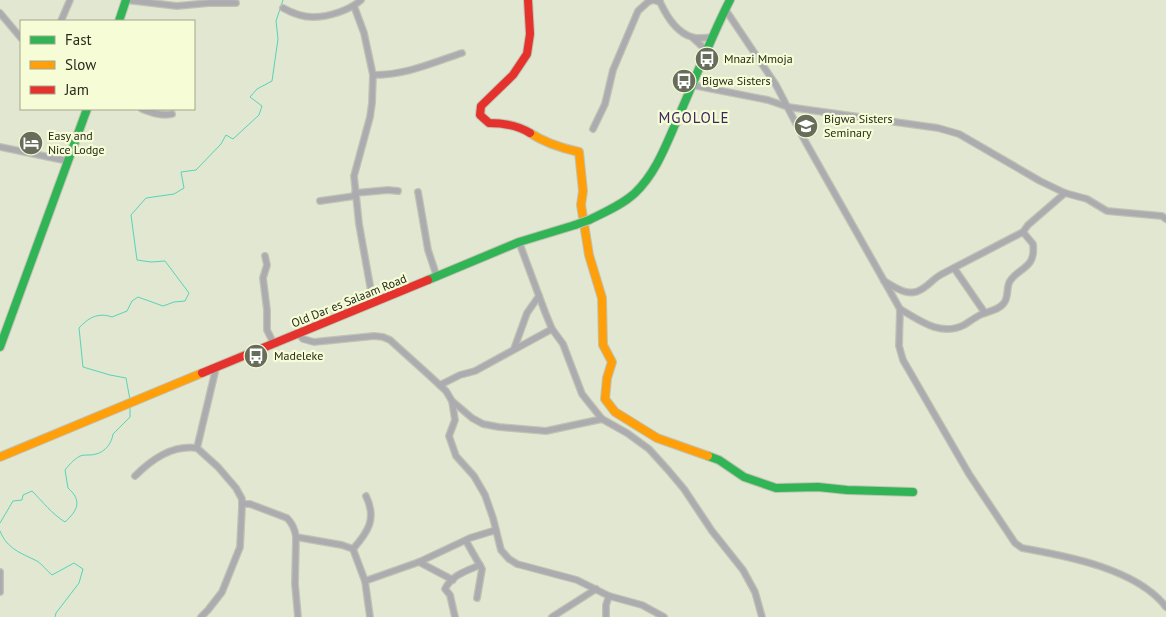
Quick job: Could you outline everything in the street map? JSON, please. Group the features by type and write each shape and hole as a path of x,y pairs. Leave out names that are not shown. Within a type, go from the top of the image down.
{"street":[{"path":"119,20 126,0 177,6 236,3"},
{"path":"283,8 294,14 313,17 354,6 361,0"},
{"path":"528,0 530,32 527,54 521,64 496,93 481,106 480,115 489,123 506,123 523,129 540,140 560,148 578,152 582,172 583,191 581,205 589,255 602,298 603,345 612,362 607,378 606,398 615,412 657,438 718,460 744,477 776,488 818,487 913,492"},
{"path":"593,129 605,104 612,70 638,11 648,2 654,0 661,1 668,16 679,29 693,38 707,51"},
{"path":"730,0 692,85 768,100 788,107 938,128 959,134 1040,181 1065,193 1087,199 1107,211 1162,216 1166,220"},
{"path":"61,20 69,1"},
{"path":"354,6 364,33 373,75 372,102 366,135 355,168 355,194 373,302"},
{"path":"725,9 776,85 900,309 925,324 934,328 944,329 964,325 1004,304 1008,294 1009,282 1029,263 1032,255 1032,244 1023,232"},
{"path":"0,13 20,37"},
{"path":"693,38 712,37"},
{"path":"373,75 406,72 462,52"},
{"name":"Old Dar es Salaam Road","path":"0,457 520,242 589,220 633,194 648,177 664,148 692,85"},
{"path":"0,347 87,110"},
{"path":"145,110 157,114 172,114"},
{"path":"0,147 68,161"},
{"path":"320,200 388,190 398,191"},
{"path":"418,192 428,250 438,277"},
{"path":"884,281 905,292 913,293 921,290 933,279 1000,242 1023,232 1028,224 1065,193"},
{"path":"520,242 552,329 563,344 582,394 602,419 628,433 649,449 678,483 743,570 755,592 762,617"},
{"path":"265,256 267,265 263,278 267,310 267,330 274,344"},
{"path":"954,268 985,313"},
{"path":"514,349 527,313 539,296"},
{"path":"900,309 899,346 903,360 969,474 1015,543 1022,548 1090,564 1128,577 1139,583 1166,607"},
{"path":"440,385 475,370 552,329"},
{"path":"298,334 314,342 374,336 390,340 440,385 452,400 472,418 483,424 546,431 602,419"},
{"path":"196,448 216,368"},
{"path":"452,400 455,420 449,436 456,456 474,476 485,495 501,550 517,564 578,580 609,596 642,605 664,617"},
{"path":"135,476 146,464 172,450 188,446 196,448 227,476 239,492 242,504 240,547 222,592 201,617"},
{"path":"353,549 366,534 370,522 372,512 366,496"},
{"path":"242,504 250,504 287,518 292,522 296,537 295,584 298,617"},
{"path":"365,582 496,530"},
{"path":"296,537 342,544 353,549 365,582 370,617"},
{"path":"466,541 482,569 477,598"},
{"path":"419,562 453,580"},
{"path":"455,617 450,595 445,589 456,575 480,565"},
{"path":"0,572 0,592"},
{"path":"552,617 596,589"},
{"path":"606,617 606,605 609,596"}],"waterway":[{"path":"281,6 283,0"},
{"path":"130,400 126,378 83,367 79,328 86,321 94,317 102,315 112,317 127,311 132,301 138,297 163,306 185,301 189,293 165,261 137,260 131,215 146,198 174,194 184,188 181,172 196,170 221,144 226,135 233,139 259,115 262,106 250,97 257,89 272,81 278,39 276,21 280,9"},
{"path":"0,523 13,501 22,500 23,495 32,491 52,512 65,522 73,514 77,506 76,497 68,488 65,470 80,456 94,455 105,449 111,441 113,434 130,417 130,406"},
{"path":"0,531 6,542 20,553 39,562 52,575 74,563 83,569 79,583 55,617"}],"traffic: fast":[{"path":"119,20 126,0"},
{"path":"589,220 625,201 635,193 655,168 730,0"},
{"path":"0,347 87,110"},
{"path":"575,225 589,220"},
{"path":"428,280 519,242 575,225"},
{"path":"708,456 719,460 744,477 776,488 818,487 913,492"}],"traffic: slow":[{"path":"530,133 553,145 579,152 583,191 581,205 589,255 602,298 603,345 612,362 607,378 605,399 615,412 657,438 708,456"},
{"path":"0,457 202,373"}],"traffic: jam":[{"path":"528,0 530,34 527,54 513,75 481,106 480,115 489,123 510,125 530,133"},
{"path":"202,373 428,280"}],"place":[{"name":"Mnazi Mmoja","path":"707,59"},
{"name":"Bigwa Sisters","path":"684,81"},
{"name":"Bigwa Sisters Seminary","path":"806,126"},
{"name":"Easy and Nice Lodge","path":"31,143"},
{"name":"Madeleke","path":"256,356"}],"district":[{"name":"MGOLOLE","path":"694,118"}]}
